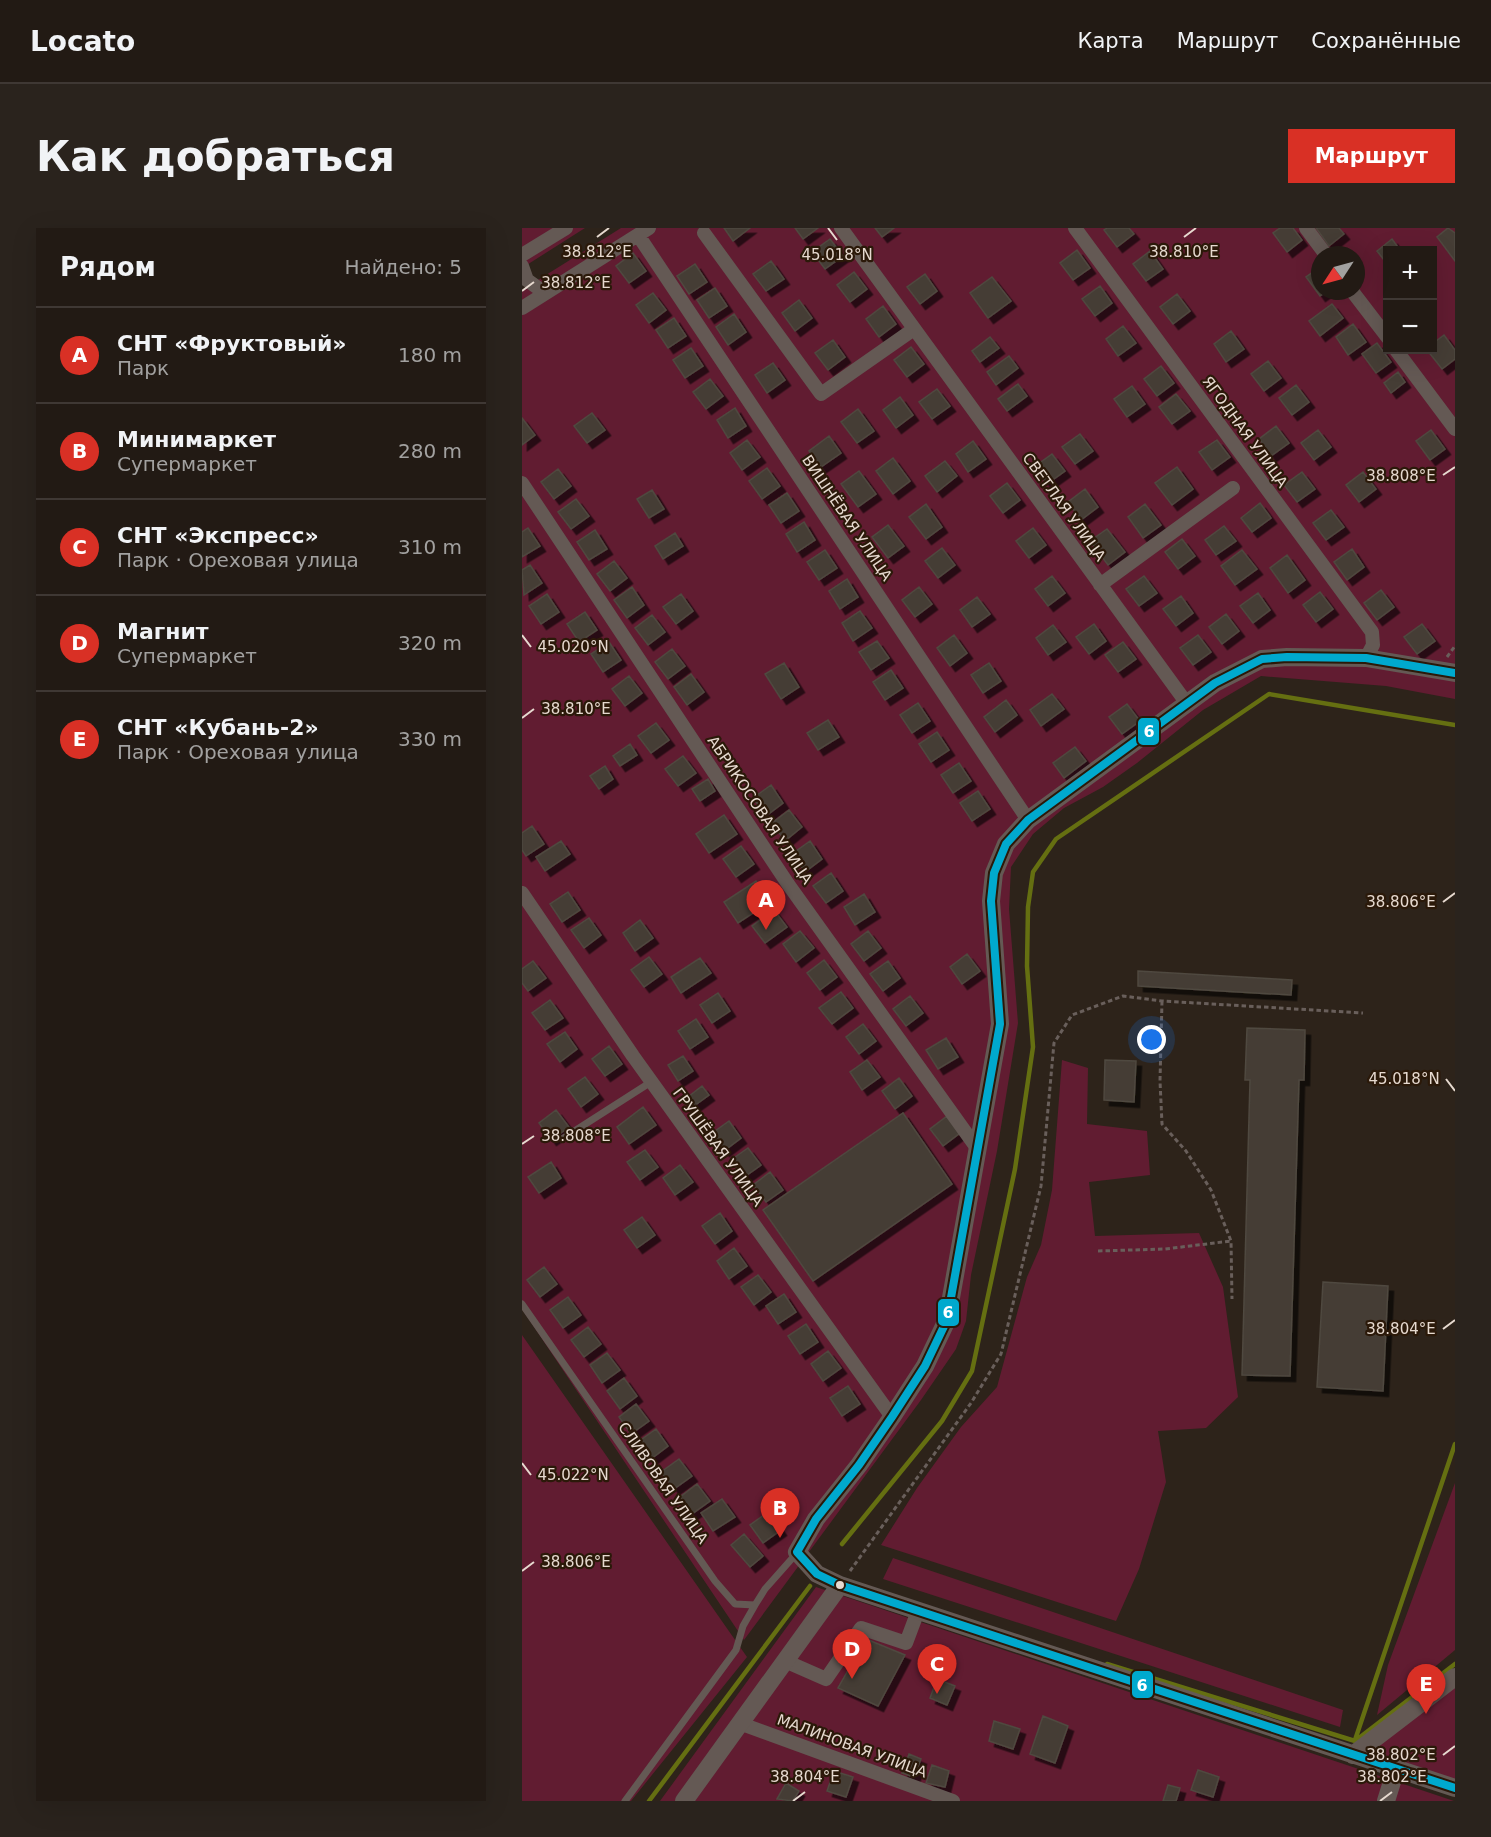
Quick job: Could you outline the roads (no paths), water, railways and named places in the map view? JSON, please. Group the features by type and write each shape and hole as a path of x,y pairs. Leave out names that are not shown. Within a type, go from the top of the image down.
{"street":[{"path":"522,255 566,228"},
{"name":"СВЕТЛАЯ УЛИЦА","path":"841,228 1188,705"},
{"name":"ЯГОДНАЯ УЛИЦА","path":"1075,228 1372,632 1372,645 1366,658"},
{"path":"1306,228 1319,246"},
{"path":"522,308 643,231"},
{"name":"ВИШНЁВАЯ УЛИЦА","path":"643,231 1028,820"},
{"path":"704,233 821,394 914,329"},
{"path":"522,266 527,280 545,293"},
{"path":"1359,300 1383,331"},
{"path":"1399,354 1455,429"},
{"name":"АБРИКОСОВАЯ УЛИЦА","path":"522,483 788,884 978,1151"},
{"path":"1100,585 1233,488"},
{"path":"1455,673 1366,658 1262,659 1215,683 1028,820 1006,844 994,873 991,901 1000,1024 947,1320 925,1366 859,1465 816,1520 798,1552 817,1574 840,1585 1455,1788"},
{"name":"ГРУШЁВАЯ УЛИЦА","path":"522,893 651,1082 892,1417"},
{"path":"684,1801 840,1585"},
{"path":"785,1661 826,1679 861,1628 906,1643 918,1611"},
{"path":"1353,1755 1455,1677"},
{"name":"МАЛИНОВАЯ УЛИЦА","path":"739,1723 953,1801"},
{"path":"1386,1801 1396,1769"}],"lane":[{"path":"562,1139 651,1082"},
{"name":"СЛИВОВАЯ УЛИЦА","path":"522,1304 715,1581 735,1604 755,1605"},
{"path":"625,1801 736,1650 743,1626 765,1589 798,1552"}],"waterway":[{"path":"842,1544 942,1421 972,1371 1015,1169 1033,1047 1027,966 1028,907 1033,872 1056,839 1269,694 1455,725"},
{"path":"1355,1740 1455,1444"},
{"path":"649,1801 810,1586"},
{"path":"1107,1664 1355,1741 1455,1664"}],"place":[{"name":"СНТ «Фруктовый»","path":"766,930"},
{"name":"Минимаркет","path":"780,1538"},
{"name":"Магнит","path":"852,1679"},
{"name":"СНТ «Экспресс»","path":"937,1694"},
{"name":"СНТ «Кубань-2»","path":"1426,1714"}]}
